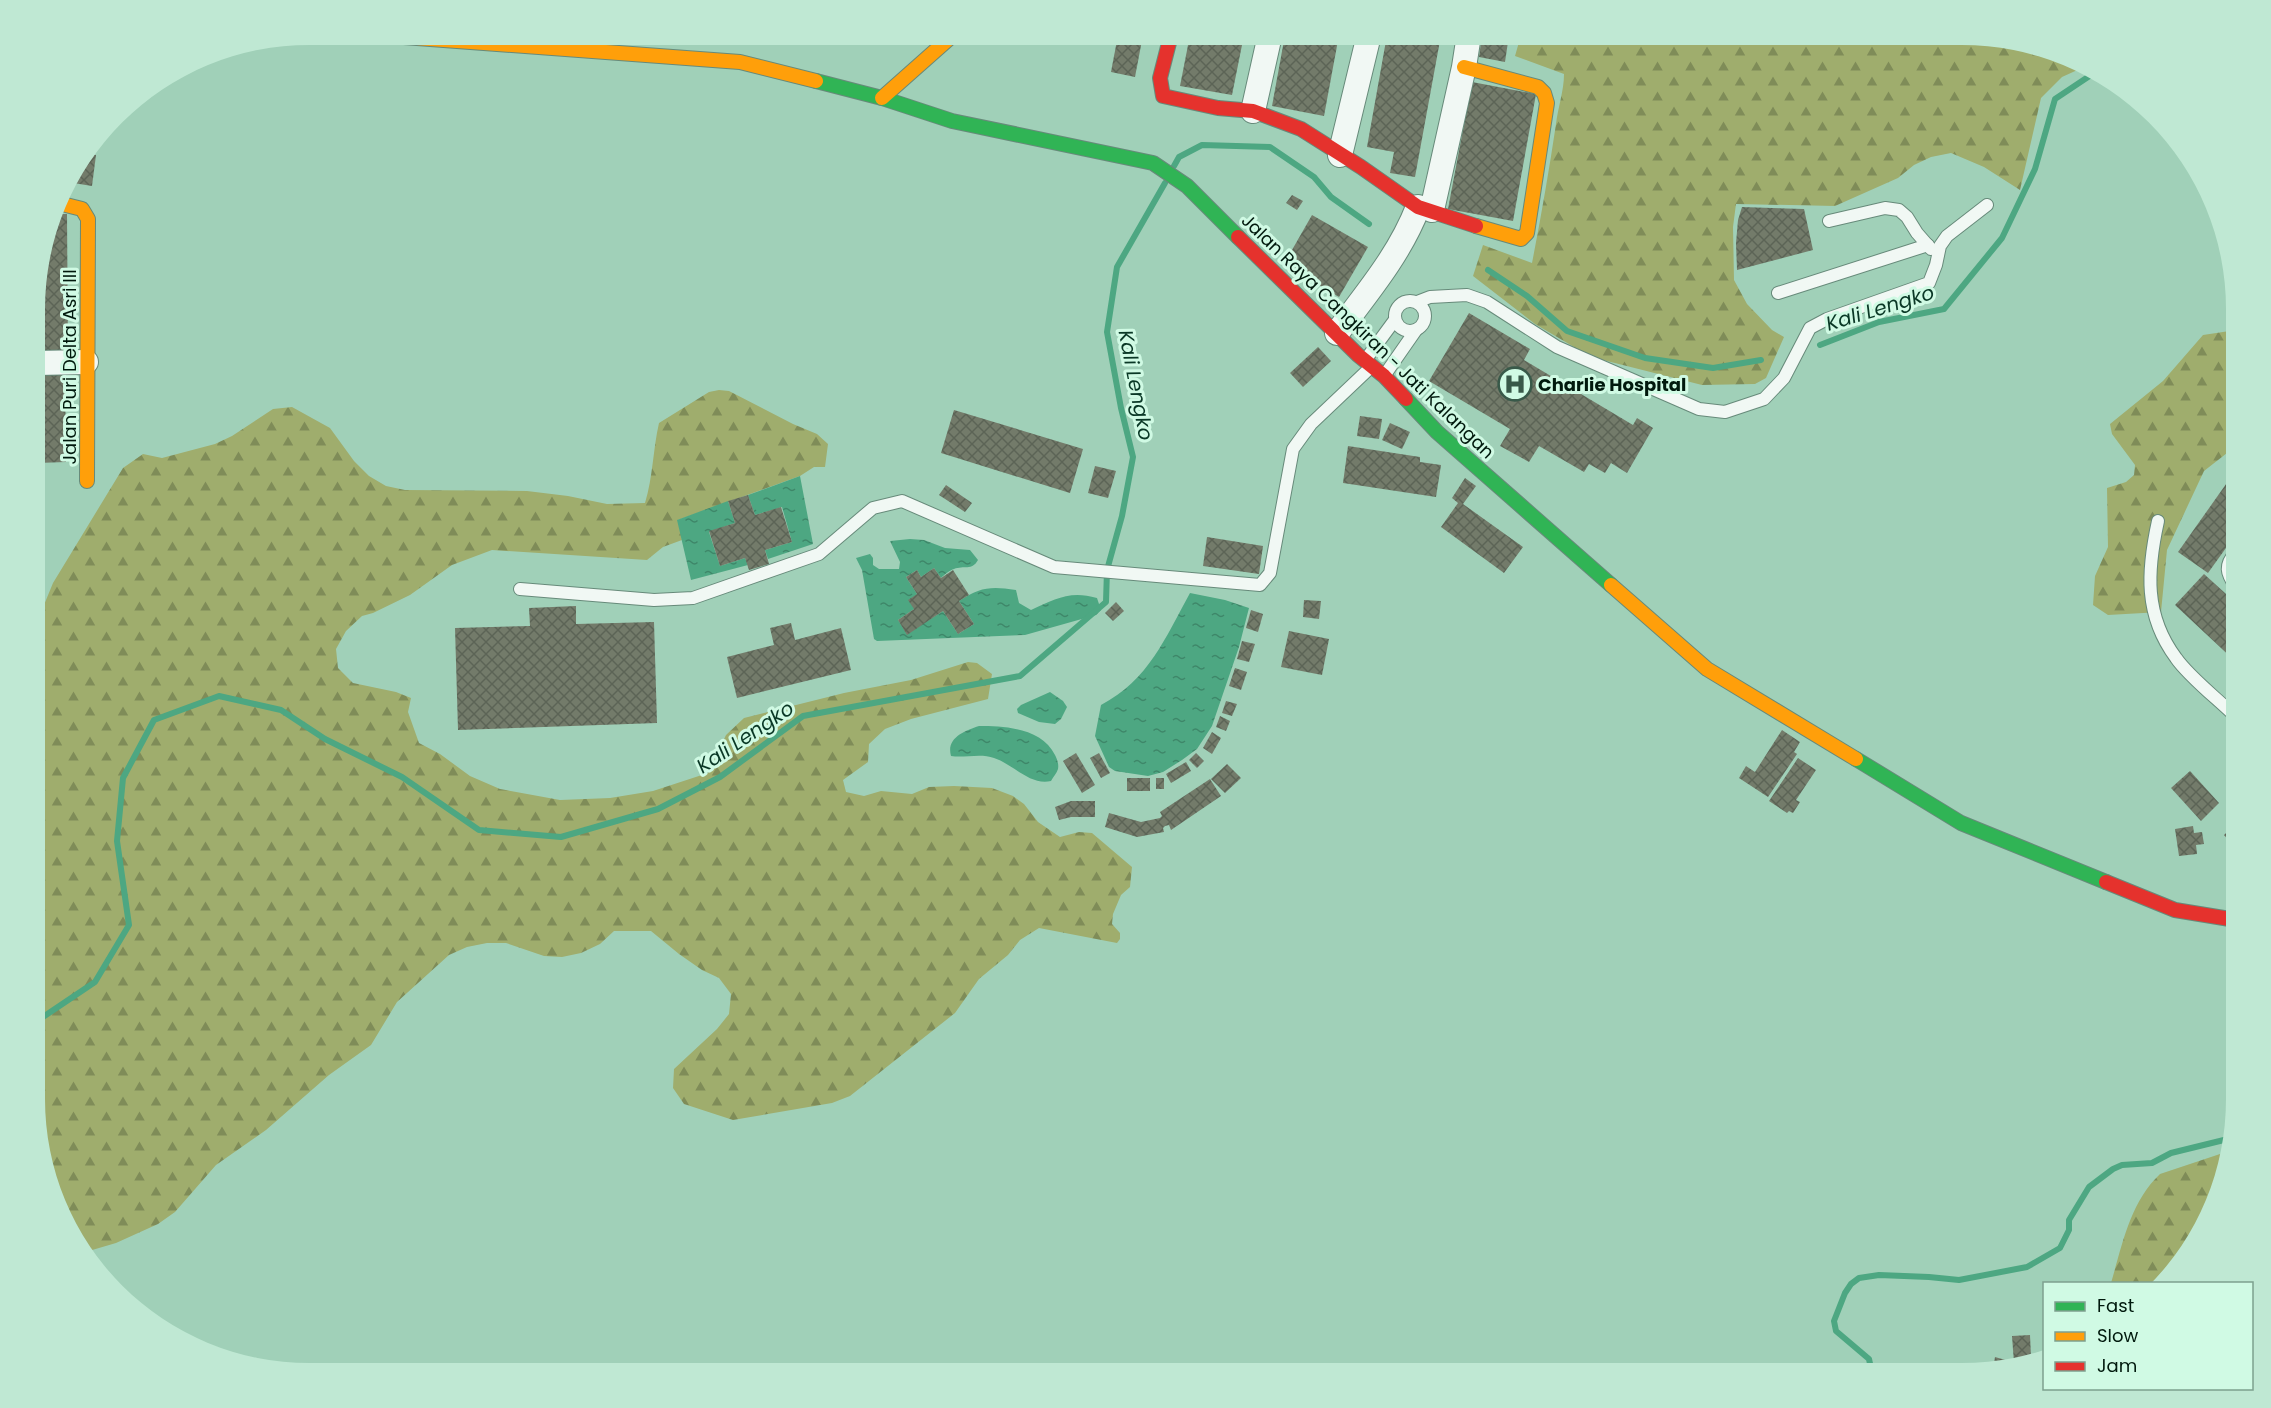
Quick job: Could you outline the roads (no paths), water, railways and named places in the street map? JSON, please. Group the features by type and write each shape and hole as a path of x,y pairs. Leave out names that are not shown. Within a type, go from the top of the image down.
{"street":[{"name":"Jalan Raya Cangkiran - Jati Kalangan","path":"520,45 740,62 882,98 952,121 1154,163 1186,186 1384,376 1437,432 1707,669 1961,823 2175,910 2226,918"},
{"path":"882,98 941,45"},
{"path":"1168,45 1160,78 1163,96 1218,108 1253,111 1300,129 1425,208 1521,239 1527,233 1547,103 1544,93 1539,87 1464,67"},
{"path":"1253,111 1268,45"},
{"path":"1340,155 1366,45"},
{"path":"1337,333 1390,262 1425,208 1464,67 1467,45"},
{"name":"Jalan Puri Delta Asri III","path":"66,206 82,209 88,219 87,481"},
{"path":"45,363 86,362"}],"lane":[{"path":"520,589 654,600 693,598 819,554 873,508 902,501 1054,567 1260,585 1270,573 1293,449 1311,424 1369,363 1394,321 1401,303 1417,302 1445,295 1467,295 1487,302 1557,346 1699,409 1725,412 1764,399 1784,378 1810,328 1827,319 1929,283 1940,246 1947,236 1987,204"},
{"path":"1829,221 1885,208 1899,210 1938,257"},
{"path":"1778,293 1928,245"},
{"path":"1384,376 1416,330 1422,325 1425,318 1422,307 1417,302"},
{"path":"1394,321 1404,331 1416,330"},
{"path":"2158,521 2153,545 2150,590 2156,624 2177,660 2226,707"}],"water":[{"path":"800,476 813,544 768,559 765,550 792,542 782,507 755,515 748,495"},
{"path":"728,501 735,523 709,532 720,566 745,558 748,565 691,580 677,520"},
{"path":"924,540 945,548 970,550 978,560 970,567 952,570 941,578 934,568 921,577 917,570 906,577 917,594 914,609 898,620 907,634 943,611 958,634 974,624 959,601 986,589 1016,590 1019,603 1031,610 1055,599 1079,595 1097,598 1101,610 1096,615 1025,635 877,641 874,639 862,570 856,558 870,554 873,558 873,565 879,569 899,569 900,562 890,541"},
{"path":"1190,593 1225,600 1249,608 1239,647 1212,726 1197,749 1163,772 1148,776 1115,771 1109,767 1095,736 1101,705 1118,695 1144,670 1164,642"},
{"path":"1050,692 1063,701 1067,707 1061,719 1055,724 1039,722 1018,713 1017,709 1021,705"},
{"path":"979,726 1022,730 1041,739 1049,746 1058,762 1057,770 1051,781 1043,782 1029,778 1001,761 989,757 951,756 951,744 954,740 962,733"}],"waterway":[{"name":"Kali Lengko","path":"1820,345 1879,322 1944,309 2002,238 2035,169 2055,99 2088,77"},
{"name":"Kali Lengko","path":"1174,166 1179,157 1202,145 1270,147 1314,177 1331,197 1369,224"},
{"name":"Kali Lengko","path":"45,1016 95,982 129,925 117,841 123,778 154,720 219,696 281,710 325,739 402,777 479,830 561,837 658,809 720,777 803,716 1020,676 1106,602 1107,570 1122,516 1133,457 1107,332 1117,267 1165,183"},
{"name":"Kali Lengko","path":"1488,270 1527,296 1567,331 1645,358 1713,368 1761,360"},
{"path":"1870,1363 1869,1359 1836,1331 1834,1321 1845,1293 1859,1278 1879,1275 1959,1280 2027,1267 2060,1248 2069,1230 2069,1220 2089,1187 2113,1169 2122,1165 2152,1163 2171,1153 2223,1140"}],"place":[{"name":"Charlie Hospital","path":"1515,384"}]}
